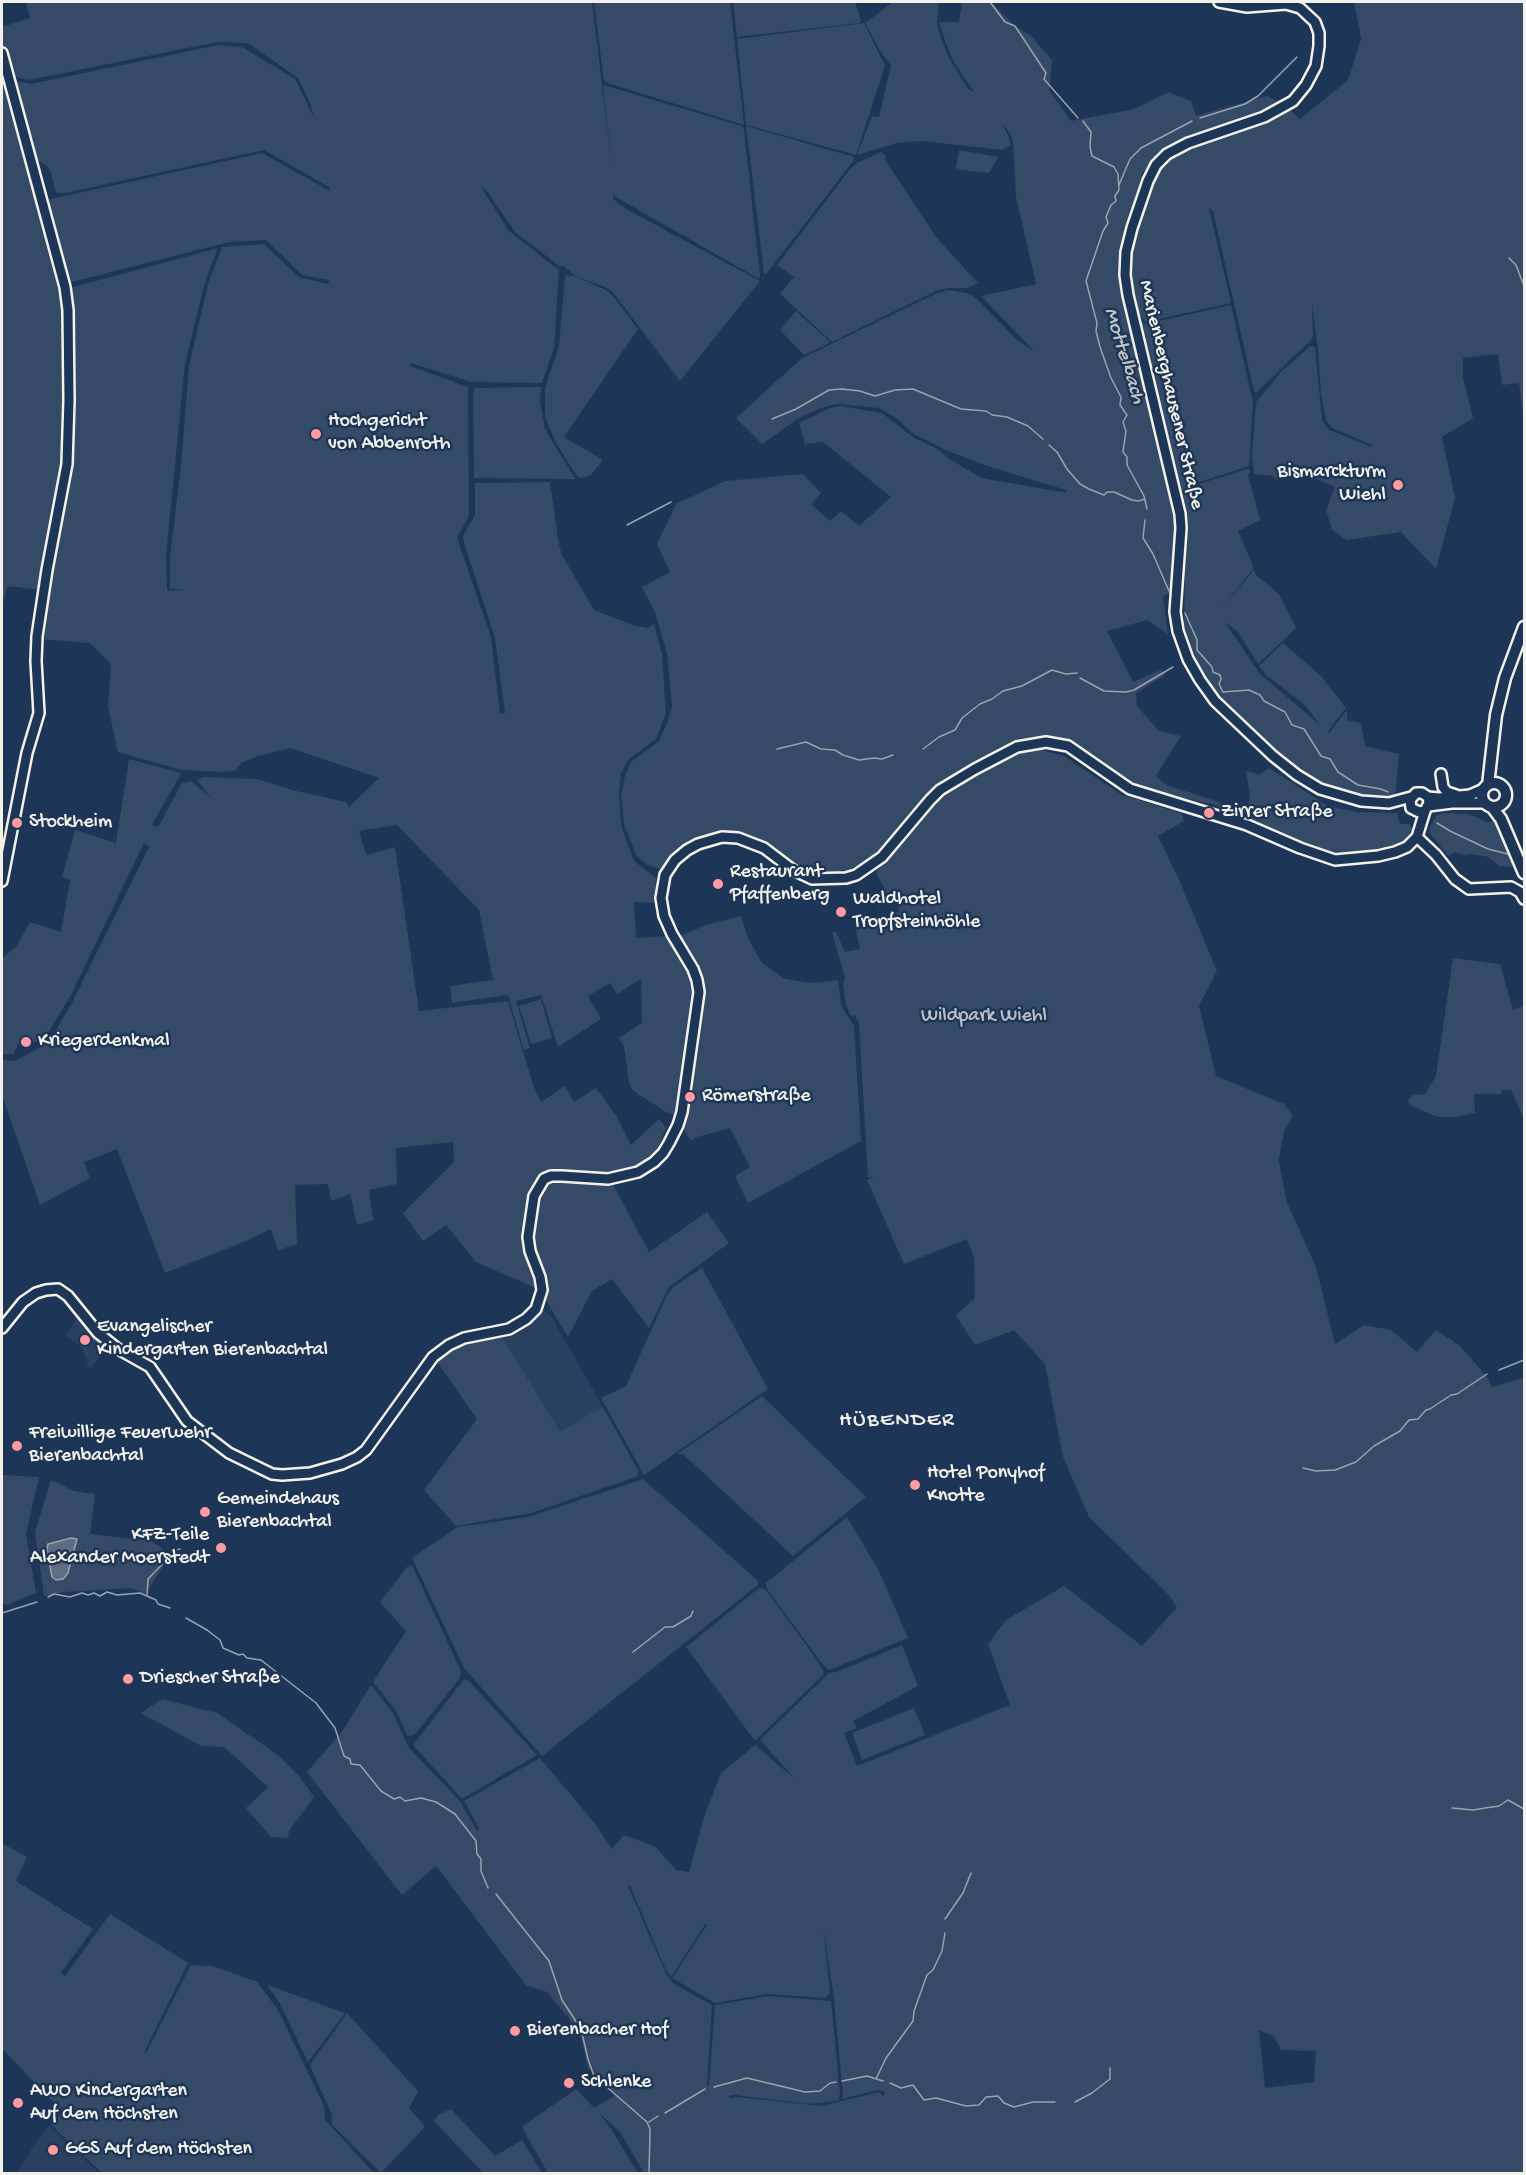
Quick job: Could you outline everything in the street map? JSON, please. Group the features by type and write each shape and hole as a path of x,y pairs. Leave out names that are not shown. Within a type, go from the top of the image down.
{"main road":[{"name":"Marienberghausener Straße","path":"1219,2 1246,7 1286,4 1300,8 1315,22 1319,33 1319,46 1316,66 1306,85 1293,101 1264,117 1188,143 1167,154 1156,165 1140,202 1126,252 1125,275 1132,315 1180,514 1175,612 1182,645 1200,680 1215,701 1273,756 1297,775 1320,789 1361,801 1389,803 1411,797 1419,792 1422,807"},
{"path":"2,53 61,267 68,310 69,400 67,464 46,570 39,623 36,661 39,713 27,753 2,881"},
{"path":"1524,627 1504,678 1496,715 1495,737 1486,787 1482,796 1501,819 1524,859"},
{"path":"1495,737 1501,785 1505,791 1503,803 1524,873"},
{"path":"2,1328 23,1302 36,1293 55,1289 61,1291 98,1333 118,1349 150,1367 180,1413 199,1431 243,1461 272,1474 282,1475 310,1473 357,1457 375,1439 433,1357 449,1345 464,1338 509,1329 526,1319 536,1309 542,1290 528,1237 534,1196 544,1179 551,1176 562,1176 608,1179 638,1172 654,1162 669,1143 682,1112 699,992 698,980 693,969 664,916 661,898 663,882 675,860 687,850 722,837 738,837 764,848 793,870 812,879 846,878 861,873 882,857 940,790 1017,747 1035,743 1068,746 1130,789 1247,825 1335,860 1368,857 1395,852 1407,847 1418,835 1422,807"},
{"path":"1441,774 1443,787 1447,792 1458,796"},
{"path":"1411,797 1410,802 1422,807 1458,796 1470,795 1495,783 1501,785"},
{"path":"1389,803 1422,807 1452,803 1498,806 1503,803"},
{"path":"1418,835 1455,879 1469,889 1511,887 1520,892 1524,899"}],"shaded area":[{"path":"541,1309 551,1316 603,1407 560,1431 502,1337 526,1324"},
{"name":"Evangelischer Kindergarten Bierenbachtal","path":"78,1317 101,1347 99,1358 91,1368 86,1365 88,1362 81,1347 65,1335"},
{"path":"71,1538 77,1539 68,1573 63,1579 56,1580 52,1577 48,1544"},
{"name":"GGS Auf dem Höchsten","path":"49,2125 99,2173 17,2173"}],"green space":[{"path":"26,2 592,2 613,176 603,85 742,126 744,130 759,279 614,196 614,189 613,199 628,210 760,281 680,381 612,291 577,277 515,232 486,190 481,187 509,231 559,270 554,348 542,383 471,382 411,363 410,366 468,387 469,516 457,538 491,637 500,714 505,713 495,638 463,536 475,515 475,483 550,482 562,555 594,610 635,626 647,628 654,624 662,654 666,713 656,739 628,760 621,774 619,794 621,825 634,861 656,878 654,903 634,902 636,938 670,936 690,968 695,985 695,1004 678,1116 666,1112 632,1090 629,1082 624,1047 619,1038 642,1023 641,979 617,994 610,983 588,996 601,1019 558,1047 541,995 516,1001 530,1048 524,1050 508,995 452,1003 450,986 493,980 479,910 397,825 359,831 366,855 395,847 419,1011 508,1001 534,1088 541,1102 565,1086 574,1102 596,1088 617,1117 631,1145 659,1119 666,1128 658,1148 640,1166 607,1173 649,1252 707,1212 729,1243 669,1287 649,1328 612,1279 592,1291 568,1337 544,1297 543,1274 533,1252 531,1237 538,1192 550,1180 584,1182 585,1178 552,1174 541,1178 536,1184 528,1215 526,1237 527,1253 537,1278 538,1289 476,1262 446,1225 423,1241 403,1213 454,1162 453,1142 396,1148 397,1184 369,1190 373,1220 357,1225 350,1194 331,1201 328,1184 295,1185 297,1244 278,1250 271,1229 165,1273 117,1149 84,1162 90,1178 40,1205 2,1095 2,1060 15,1061 48,1043 72,1003 149,847 144,843 71,995 43,1041 34,1042 22,1037 13,1054 2,1054 2,958 17,946 30,922 61,932 70,880 62,877 75,830 116,843 129,759 181,773 152,825 158,827 182,783 191,781 211,798 197,780 204,777 257,779 296,791 346,802 349,807 379,778 290,748 258,756 241,763 235,771 223,772 181,770 118,752 108,707 111,664 90,643 39,639 69,464 73,401 70,288 218,248 205,282 185,364 166,556 167,590 169,591 185,589 170,589 170,556 181,466 189,366 208,284 222,247 264,244 299,277 328,284 329,280 302,275 266,240 229,242 68,283 46,200 262,153 330,191 329,187 264,150 65,193 56,193 47,166 34,158 11,80 31,84 218,45 242,47 295,79 314,118 310,103 298,78 248,43 217,42 29,80 10,76 2,41 2,27 30,18"},
{"path":"594,2 730,2 744,125 604,82"},
{"path":"733,2 855,2 861,20 859,23 737,37"},
{"path":"893,2 939,2 937,24 941,38 949,58 968,89 974,92 955,64 939,22 959,22 962,2 991,2 1015,26 1031,36 1052,60 1049,90 1071,121 1134,109 1169,92 1191,101 1196,116 1267,96 1286,106 1300,119 1348,80 1361,39 1354,2 1524,2 1524,422 1519,383 1502,385 1498,354 1463,358 1463,377 1473,418 1442,437 1455,498 1436,569 1399,530 1400,532 1347,540 1332,530 1326,510 1335,487 1289,467 1277,480 1272,476 1254,474 1252,456 1256,402 1282,371 1310,346 1315,347 1322,420 1329,430 1372,447 1372,445 1332,428 1326,420 1321,394 1312,304 1313,336 1310,341 1256,393 1213,211 1209,208 1231,303 1146,322 1134,310 1129,283 1129,252 1154,173 1143,172 1128,224 1122,258 1176,514 1177,536 1170,593 1163,597 1168,634 1147,620 1107,631 1133,682 1161,670 1165,675 1136,693 1137,706 1159,731 1181,736 1156,776 1166,785 1225,804 1233,812 1248,806 1250,795 1246,770 1259,775 1269,768 1328,806 1357,812 1397,813 1400,824 1410,824 1412,829 1408,840 1394,849 1335,856 1307,847 1266,827 1227,814 1221,807 1143,790 1118,779 1077,747 1058,739 1028,738 1009,744 974,763 940,788 873,857 850,869 829,875 809,872 789,862 760,841 733,834 713,835 692,842 676,854 663,870 647,865 636,855 624,824 621,795 625,775 631,762 659,741 672,707 667,653 655,612 642,587 670,572 657,544 676,504 725,481 803,474 821,493 811,504 830,521 841,511 859,526 891,497 823,442 805,444 799,423 830,408 841,406 882,413 914,438 936,448 949,459 982,478 1067,493 1066,490 981,464 946,450 912,433 899,420 879,408 836,404 821,408 797,419 762,444 736,418 802,358 947,290 967,293 975,297 1016,339 1035,352 981,296 1036,284 1016,197 1013,142 1002,123 1010,145 1002,150 923,141 897,143 857,155 872,116 879,117 891,65 882,54 865,23"},
{"path":"864,23 885,66 856,155 746,125 737,39"},
{"path":"2,62 60,279 65,308 66,405 63,464 41,590 7,586 2,609"},
{"path":"746,126 854,157 854,160 764,274"},
{"path":"959,150 998,157 989,173 961,170 956,168"},
{"path":"881,152 936,237 978,283 968,288 938,290 832,342 780,294 794,277 777,265 850,169 857,163"},
{"path":"565,275 574,276 606,290 638,329 564,437 603,460 591,475 584,478 578,477 574,472 556,443 545,417 545,388 559,346"},
{"path":"1231,305 1253,402 1249,466 1184,487 1249,468 1250,473 1248,474 1260,520 1238,531 1254,568 1218,612 1254,570 1257,576 1279,594 1296,628 1258,664 1238,632 1225,622 1260,674 1320,725 1305,705 1266,675 1259,666 1283,643 1321,676 1346,708 1328,731 1329,733 1347,710 1347,720 1361,723 1365,746 1399,754 1395,798 1361,797 1324,787 1277,755 1236,716 1201,674 1184,626 1186,528 1134,313 1145,324"},
{"path":"796,311 830,343 804,355 780,330"},
{"path":"541,387 540,402 545,429 575,479 474,478 473,393 475,388"},
{"name":"Wildpark Wiehl","path":"1041,750 1064,756 1122,795 1181,813 1184,821 1158,836 1217,971 1199,1006 1216,1076 1284,1104 1293,1116 1284,1131 1279,1160 1286,1200 1316,1267 1335,1344 1364,1325 1391,1330 1417,1352 1436,1330 1459,1345 1487,1377 1492,1387 1524,1378 1524,2173 644,2173 620,2132 599,2113 638,2173 548,2173 523,2126 576,2089 594,2108 616,2095 588,2068 580,2032 547,1992 526,1985 436,1866 402,1895 307,1772 341,1733 371,1685 393,1713 409,1748 460,1801 477,1831 479,1829 464,1801 540,1758 596,1825 612,1849 624,1835 656,1847 676,1870 689,1872 704,1817 721,1773 755,1745 795,1779 760,1740 829,1673 837,1672 902,1645 918,1686 853,1721 857,1728 844,1733 857,1766 1010,1705 988,1644 1006,1620 1064,1586 1142,1646 1177,1607 1168,1594 1089,1517 1063,1457 1045,1364 1014,1330 975,1345 956,1315 975,1298 974,1258 967,1239 904,1264 867,1180 876,1175 868,1178 859,1023 855,1015 851,1016 846,1004 843,985 845,978 832,932 836,932 845,952 860,949 856,930 900,911 895,899 879,907 874,898 885,890 876,872 942,794 978,772 1018,752","holes":["628,1886 630,1886 671,1977 706,1923 707,1925 672,1978 715,2003 767,1994 826,1998 830,1992 823,1925 834,1999 843,2095 841,2099 879,2090 885,2092 883,2096 879,2092 821,2106 730,2098 729,2096 735,2095 809,2104 838,2101 840,2095 831,2001 768,1996 715,2005 709,2086 707,2086 712,2005 674,1984 667,1976","1259,2030 1275,2037 1281,2050 1316,2051 1314,2082 1265,2088"]},
{"path":"1469,814 1487,822 1496,821 1515,864 1511,867 1499,866 1489,857 1455,852 1448,856 1429,832 1437,815"},
{"path":"741,916 748,938 762,963 785,979 814,983 838,980 841,1005 854,1026 861,1141 748,1203 735,1176 750,1167 730,1128 697,1137 691,1141 681,1125 685,1118 704,995 703,979 697,962 679,936 709,924"},
{"path":"1453,958 1500,964 1513,1010 1524,1005 1524,1119 1511,1090 1501,1090 1501,1094 1474,1094 1475,1113 1455,1117 1437,1117 1410,1105 1408,1099 1414,1095 1425,1094 1436,1076"},
{"path":"541,999 552,1038 531,1044 519,1006"},
{"path":"702,1268 768,1389 644,1475 601,1398 626,1386 667,1295 672,1288"},
{"path":"502,1337 560,1431 603,1407 639,1472 636,1477 531,1513 456,1526 424,1490 477,1419 436,1360 464,1343 482,1338"},
{"path":"762,1396 866,1497 793,1556 683,1454 677,1454"},
{"path":"2,1475 39,1477 26,1534 36,1593 7,1605 2,1603"},
{"path":"643,1479 756,1579 758,1585 542,1756 464,1668 412,1558 458,1527 528,1517"},
{"path":"51,1480 74,1491 95,1494 90,1534 151,1541 171,1554 145,1594 131,1588 64,1592 44,1596 35,1532"},
{"path":"847,1517 879,1571 908,1638 829,1670 767,1589 766,1583"},
{"path":"412,1565 461,1671 460,1678 447,1695 415,1734 410,1736 407,1735 396,1711 373,1682 406,1631 380,1602 407,1567"},
{"path":"759,1588 765,1589 812,1653 824,1674 755,1741 686,1647"},
{"path":"464,1679 469,1681 537,1755 462,1799 413,1745"},
{"path":"162,1699 217,1713 278,1755 299,1776 314,1797 289,1831 288,1838 271,1837 246,1808 268,1787 224,1747 201,1746 141,1713"},
{"path":"914,1708 925,1735 862,1760 852,1733"},
{"path":"2,1843 27,1857 16,1881 93,1929 61,1973 65,1976 110,1914 188,1963 144,2053 191,1965 213,1966 257,1982 278,2010 324,2106 325,2120 374,2173 102,2173 50,2124 63,2112 2,2049"},
{"path":"267,1985 345,2013 308,2062 279,2002"},
{"path":"347,2013 418,2091 409,2108 425,2127 381,2173 332,2125 332,2115 310,2065"},
{"path":"451,2109 495,2156 522,2140 542,2173 483,2173 434,2121 438,2115"}],"waterway":[{"name":"Mottelbach","path":"990,2 1005,22 1015,26 1046,73 1044,79 1078,118"},
{"path":"1200,118 1245,104 1258,96 1297,57"},
{"name":"Mottelbach","path":"1083,121 1091,132 1092,156 1114,167 1118,174 1119,190 1115,196 1116,201 1111,205 1106,217 1108,223 1103,231 1086,281 1097,323 1096,331 1100,347 1111,378 1121,397 1120,405 1127,415 1123,422 1126,431 1123,452 1127,457 1127,465 1144,496 1147,509"},
{"path":"1119,185 1130,159 1141,148 1192,121"},
{"path":"1509,258 1516,265 1524,286"},
{"path":"772,419 796,409 829,390 860,391 875,396 895,390 913,389 961,409 986,411 992,415 1007,417 1028,426 1043,439"},
{"path":"1049,445 1057,452 1067,469 1080,484 1104,495 1107,492 1114,492 1132,500 1145,499"},
{"path":"627,525 671,502"},
{"name":"Mottelbach","path":"1145,520 1143,538 1153,554 1169,591"},
{"name":"Mottelbach","path":"1185,613 1197,640 1197,650 1212,667 1213,672 1220,675 1219,684 1223,692 1249,690 1260,695 1264,701 1285,712 1292,725 1304,729 1321,756 1330,759 1338,772 1358,785 1388,792"},
{"path":"1080,678 1104,691 1126,692 1134,690 1173,667"},
{"path":"923,749 939,737 955,730 962,718 1003,691 1022,686 1052,670 1066,674 1077,673"},
{"path":"777,749 806,742 821,749 835,750 859,760 882,759 893,755"},
{"name":"Mottelbach","path":"1437,823 1488,849 1512,855"},
{"path":"1499,1370 1524,1360"},
{"path":"1303,1468 1316,1471 1335,1470 1356,1462 1374,1446 1400,1431 1409,1420 1418,1419 1426,1410 1451,1395 1457,1394 1487,1374"},
{"path":"147,1596 148,1579 176,1550 180,1549"},
{"path":"48,1597 54,1594 70,1597 82,1593 88,1595 94,1593 100,1596 107,1592 117,1595 140,1593 170,1608"},
{"path":"2,1613 37,1602"},
{"path":"633,1652 665,1627 673,1627 691,1616 693,1611"},
{"path":"186,1618 220,1640 223,1648 239,1655 243,1654 247,1658 261,1660 316,1703 335,1728 344,1756 350,1759 351,1764 360,1765 381,1791 394,1799 400,1797 405,1801 421,1798 436,1802 455,1814 476,1841 477,1854 481,1859 481,1871 488,1888"},
{"path":"1452,1808 1473,1810 1499,1806 1508,1800 1524,1809"},
{"path":"945,1919 963,1893 971,1873"},
{"path":"496,1894 549,1961 562,2000 581,2029 594,2076 647,2122 650,2129 649,2174"},
{"path":"876,2079 886,2058 913,2021 914,2011 927,1975 933,1970 942,1951 945,1933"},
{"path":"1075,2102 1092,2093 1110,2079 1110,2068"},
{"path":"842,2081 867,2076 883,2081"},
{"path":"714,2087 747,2078 805,2092 820,2091 830,2083 836,2082"},
{"path":"890,2083 901,2088 913,2085 924,2100 936,2098 966,2106 979,2105 986,2097 998,2096 1004,2103 1014,2107 1033,2102 1055,2102"},
{"path":"665,2113 705,2089"},
{"path":"649,2122 658,2116"}],"place":[{"name":"Hochgericht von Abbenroth","path":"316,434"},
{"name":"Bismarckturm Wiehl","path":"1398,485"},
{"name":"Zirrer Straße","path":"1209,813"},
{"name":"Stockheim","path":"17,823"},
{"name":"Restaurant Pfaffenberg","path":"718,884"},
{"name":"Waldhotel Tropfsteinhöhle","path":"841,912"},
{"name":"Kriegerdenkmal","path":"26,1042"},
{"name":"Römerstraße","path":"690,1097"},
{"name":"Evangelischer Kindergarten Bierenbachtal","path":"85,1340"},
{"name":"Freiwillige Feuerwehr Bierenbachtal","path":"17,1446"},
{"name":"Hotel Ponyhof Knotte","path":"915,1485"},
{"name":"Gemeindehaus Bierenbachtal","path":"205,1512"},
{"name":"KFZ-Teile Alexander Moerstedt","path":"221,1548"},
{"name":"Driescher Straße","path":"128,1679"},
{"name":"Bierenbacher Hof","path":"515,2031"},
{"name":"Schlenke","path":"569,2083"},
{"name":"AWO Kindergarten Auf dem Höchsten","path":"18,2103"},
{"name":"GGS Auf dem Höchsten","path":"53,2150"}],"district":[{"name":"HÜBENDER","path":"897,1422"}]}
